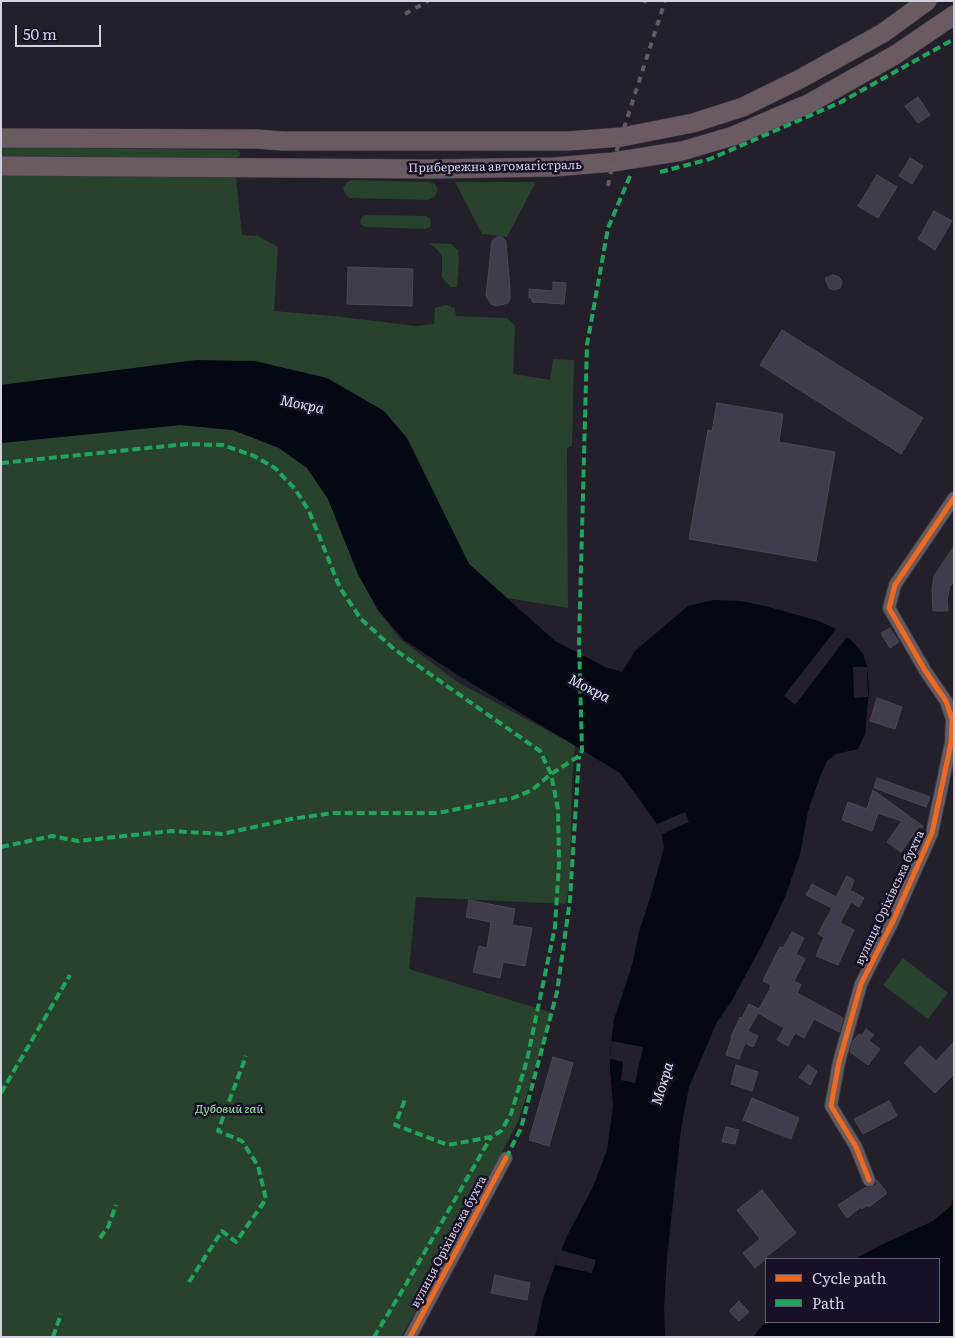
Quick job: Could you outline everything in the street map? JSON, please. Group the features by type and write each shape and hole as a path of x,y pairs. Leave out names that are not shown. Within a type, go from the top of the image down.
{"main road":[{"name":"Прибережна автомагістраль","path":"1,138 283,141 566,141 595,140 658,131 693,123 743,107 800,79 883,33 926,1"},
{"name":"Прибережна автомагістраль","path":"1,166 433,170 554,167 613,162 682,151 733,136 810,104 895,55 954,15"},
{"path":"235,168 241,165 246,158 246,149 236,139"},
{"path":"283,141 276,144 272,150 272,158 277,165 284,169"}],"street":[{"name":"вулиця Оріхівська бухта","path":"869,1180 856,1146 831,1106 839,1062 861,984 893,921 932,833 951,744 952,719 946,701 926,672 889,608 895,585 954,498"},
{"name":"вулиця Оріхівська бухта","path":"410,1337 506,1158"}],"green space":[{"path":"1,147 237,150 240,152 240,156 236,159 1,156"},
{"path":"1,166 235,168 242,235 258,236 278,247 274,311 415,326 434,324 435,308 446,305 455,308 456,316 507,318 515,326 513,374 550,380 553,359 574,360 572,446 567,448 568,608 507,598 469,564 407,438 197,360 1,385"},
{"path":"351,180 428,182 435,184 438,190 434,197 427,200 349,198 343,188"},
{"path":"455,182 536,182 507,237 482,234"},
{"path":"366,215 426,216 430,219 431,223 430,227 425,229 366,227 361,225 360,221"},
{"path":"428,243 451,244 458,250 457,287 451,287 442,278 442,256 436,248"},
{"name":"Дубовий гай","path":"180,425 233,430 279,448 307,468 328,499 358,574 378,610 400,639 459,683 575,745 572,782 570,882 566,904 416,897 409,969 553,1013 518,1122 447,1256 401,1337 1,1337 1,443"},
{"path":"903,958 948,993 928,1019 883,985"}],"water":[{"name":"Мокра","path":"197,360 255,361 327,378 384,411 407,438 469,564 555,641 605,667 622,672 635,651 688,606 713,600 741,601 819,621 836,629 853,642 863,654 867,667 869,690 865,734 858,749 836,754 827,761 808,811 800,854 785,897 731,1002 717,1022 689,1087 681,1129 667,1257 664,1309 665,1337 535,1337 543,1299 555,1265 568,1234 593,1187 607,1150 613,1107 610,1051 614,1020 632,965 639,932 664,848 662,834 657,824 620,773 404,640 378,610 358,574 328,499 307,468 279,448 233,430 180,425 1,443 1,385"},
{"path":"954,1195 954,1337 753,1337 765,1322 940,1323 940,1258 857,1258 933,1221 951,1206"}],"pier":[{"path":"836,629 847,637 795,705 784,696"},
{"path":"853,667 867,667 868,697 854,698"},
{"path":"685,812 689,822 662,834 657,824"},
{"path":"611,1041 643,1047 635,1083 621,1080 623,1062 610,1059"},
{"path":"561,1250 596,1260 592,1273 555,1265"}],"building":[{"path":"918,97 930,115 918,123 905,106"},
{"path":"910,158 923,166 912,184 899,176"},
{"path":"877,175 897,187 878,218 858,206"},
{"path":"934,211 952,221 935,250 918,239"},
{"path":"497,237 502,237 506,241 510,298 508,303 497,306 491,304 486,296 492,241"},
{"path":"348,267 413,269 412,306 347,304"},
{"path":"833,275 839,277 842,282 840,288 834,290 829,288 825,278"},
{"path":"553,282 566,283 564,304 532,302 532,298 529,298 529,289 553,291"},
{"path":"782,330 923,418 901,454 760,365"},
{"path":"717,403 783,414 779,442 835,452 816,561 689,539 708,430 712,431"},
{"path":"954,546 954,581 950,586 947,600 948,611 933,611 932,590 934,576"},
{"path":"890,628 899,642 890,648 881,633"},
{"path":"877,698 902,707 895,729 870,721"},
{"path":"877,778 930,797 926,807 874,788"},
{"path":"873,790 923,826 922,828 919,827 901,852 887,842 902,821 878,813 872,831 842,820 848,802 867,809"},
{"path":"847,876 854,880 849,894 852,891 864,898 859,907 851,902 840,923 854,930 838,965 816,956 824,937 818,934 832,908 806,895 812,884 836,897"},
{"path":"469,900 515,909 512,925 532,928 525,966 503,962 500,978 473,972 479,946 487,948 491,922 466,917"},
{"path":"792,932 804,938 796,954 805,959 794,981 801,985 797,993 843,1018 839,1032 814,1019 804,1038 795,1033 788,1046 777,1040 784,1028 758,1013 748,1031 758,1036 753,1047 745,1043 739,1059 726,1055 731,1037 740,1017 742,1018 749,1004 759,1009 770,989 771,985 763,981 780,947 783,948"},
{"path":"866,1029 874,1035 869,1041 880,1049 868,1065 850,1052 853,1041 859,1034 862,1036"},
{"path":"954,1042 954,1074 935,1093 904,1063 920,1046 936,1061"},
{"path":"553,1057 573,1063 549,1146 529,1140"},
{"path":"736,1065 758,1072 752,1091 731,1084"},
{"path":"808,1065 817,1071 810,1085 799,1077"},
{"path":"752,1098 799,1118 791,1139 743,1120"},
{"path":"889,1101 897,1116 863,1134 854,1119"},
{"path":"726,1127 739,1130 735,1144 722,1142"},
{"path":"877,1180 887,1193 869,1207 867,1205 862,1209 861,1207 847,1218 838,1205 866,1187 876,1185"},
{"path":"762,1190 796,1233 755,1268 743,1253 760,1239 737,1210"},
{"path":"495,1275 530,1283 527,1300 491,1293"},
{"path":"739,1301 749,1312 739,1321 729,1311"}],"railway":[{"path":"405,14 428,1"},
{"path":"608,186 613,162 665,1"}],"marked path":[{"path":"660,172 710,159 841,102 954,39"},
{"path":"1,847 52,836 78,841 171,831 222,834 291,819 333,813 438,813 513,798 532,790 551,774 579,756 582,751 579,642 587,345 608,228 630,176"},
{"path":"1,463 187,444 223,445 254,456 275,468 295,489 309,511 340,588 361,619 394,649 540,751 551,774 558,809 559,864 555,927 527,1060 511,1114 501,1131 491,1137 448,1145 395,1125 406,1097"},
{"path":"506,1158 521,1128 557,992 570,900 579,756"},
{"path":"1,1093 70,975"},
{"path":"189,1282 222,1231 236,1242 266,1199 258,1166 242,1141 218,1131 246,1056"},
{"path":"374,1337 491,1137"},
{"path":"100,1238 108,1227 116,1205"},
{"path":"53,1337 61,1314"}],"cycle path":[{"path":"869,1180 856,1147 831,1106 839,1062 861,984 893,921 932,833 951,743 952,719 946,701 926,672 889,608 895,585 954,498"},
{"path":"410,1337 506,1158"}]}
